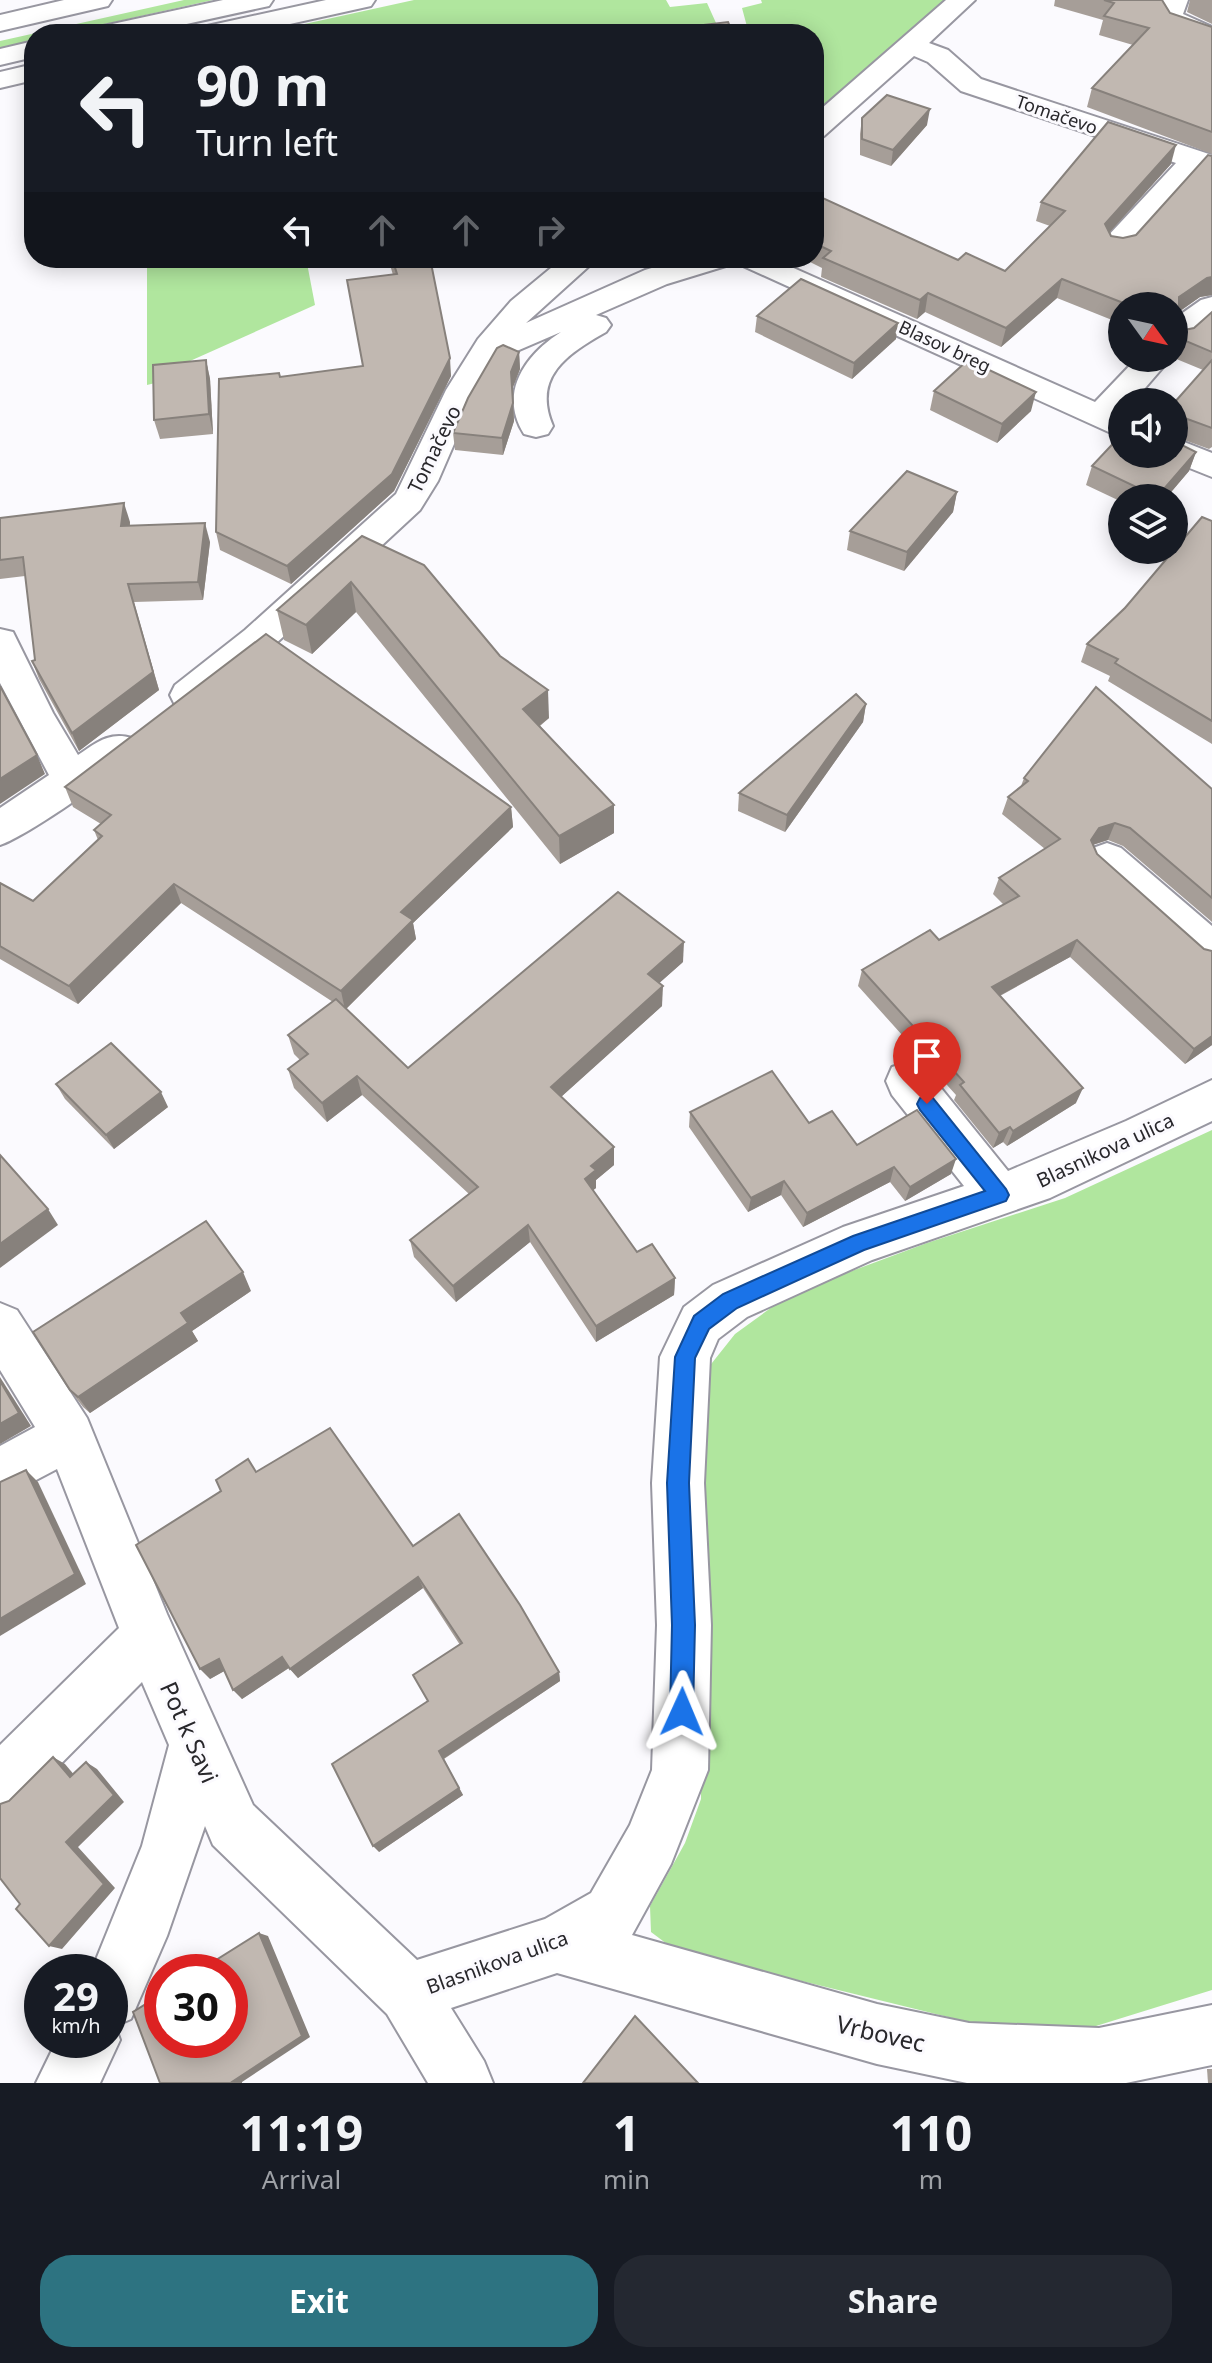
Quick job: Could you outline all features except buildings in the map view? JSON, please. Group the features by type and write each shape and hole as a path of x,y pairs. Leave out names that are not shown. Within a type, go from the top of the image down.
{"main road":[{"path":"0,23 99,0"},
{"path":"150,24 260,0"},
{"path":"253,24 362,0"},
{"path":"824,121 962,0"},
{"path":"1175,0 1169,14 1176,23 1212,37"},
{"name":"Tomačevo","path":"912,46 938,56 971,85 1203,162"},
{"path":"0,57 24,51"},
{"path":"0,80 24,74"},
{"path":"1117,245 1203,162"},
{"name":"Tomačevo","path":"0,829 157,721 258,639 408,502 423,481 449,415 484,353 506,322 531,297 570,268"},
{"path":"484,353 656,277 685,268"},
{"name":"Blasov breg","path":"774,268 1108,421"},
{"path":"536,426 528,413 532,377 542,363 583,331 625,309 618,294"},
{"path":"1188,323 1212,307"},
{"path":"1188,455 1212,466"},
{"path":"0,642 35,717 73,781"},
{"path":"1107,859 1212,951"},
{"path":"908,1081 999,1195"},
{"name":"Blasnikova ulica","path":"408,1993 557,1944 612,1914 651,1844 680,1770 684,1625 678,1483 685,1357 701,1323 730,1301 860,1242 1034,1183 1142,1135 1212,1099"},
{"name":"Pot k Savi","path":"0,1326 69,1435 149,1636 233,1825 408,1993 462,2083"},
{"path":"0,1474 69,1435"},
{"path":"0,1785 149,1636"},
{"path":"128,1958 171,1846 196,1747"},
{"name":"Vrbovec","path":"557,1944 877,2034 969,2053 1102,2071 1212,2035"},
{"path":"67,2083 80,2058"}],"green space":[{"path":"184,0 213,0 105,24 76,24"},
{"path":"414,0 666,0 670,7 707,3 716,24 305,24"},
{"path":"761,0 945,0 882,61 824,110 824,24 746,24 742,8 762,3"},
{"path":"24,36 24,42 0,48 0,41"},
{"path":"147,268 308,268 315,305 190,361 188,375 147,385"},
{"path":"1212,1130 1212,1990 1096,2026 1013,2033 675,1950 651,1932 650,1906 685,1843 701,1799 704,1373 735,1334 790,1294 927,1243 1065,1198"}],"route":[{"path":"682,1712 684,1625 678,1483 685,1357 701,1323 730,1301 860,1242 999,1195 927,1104"}]}
